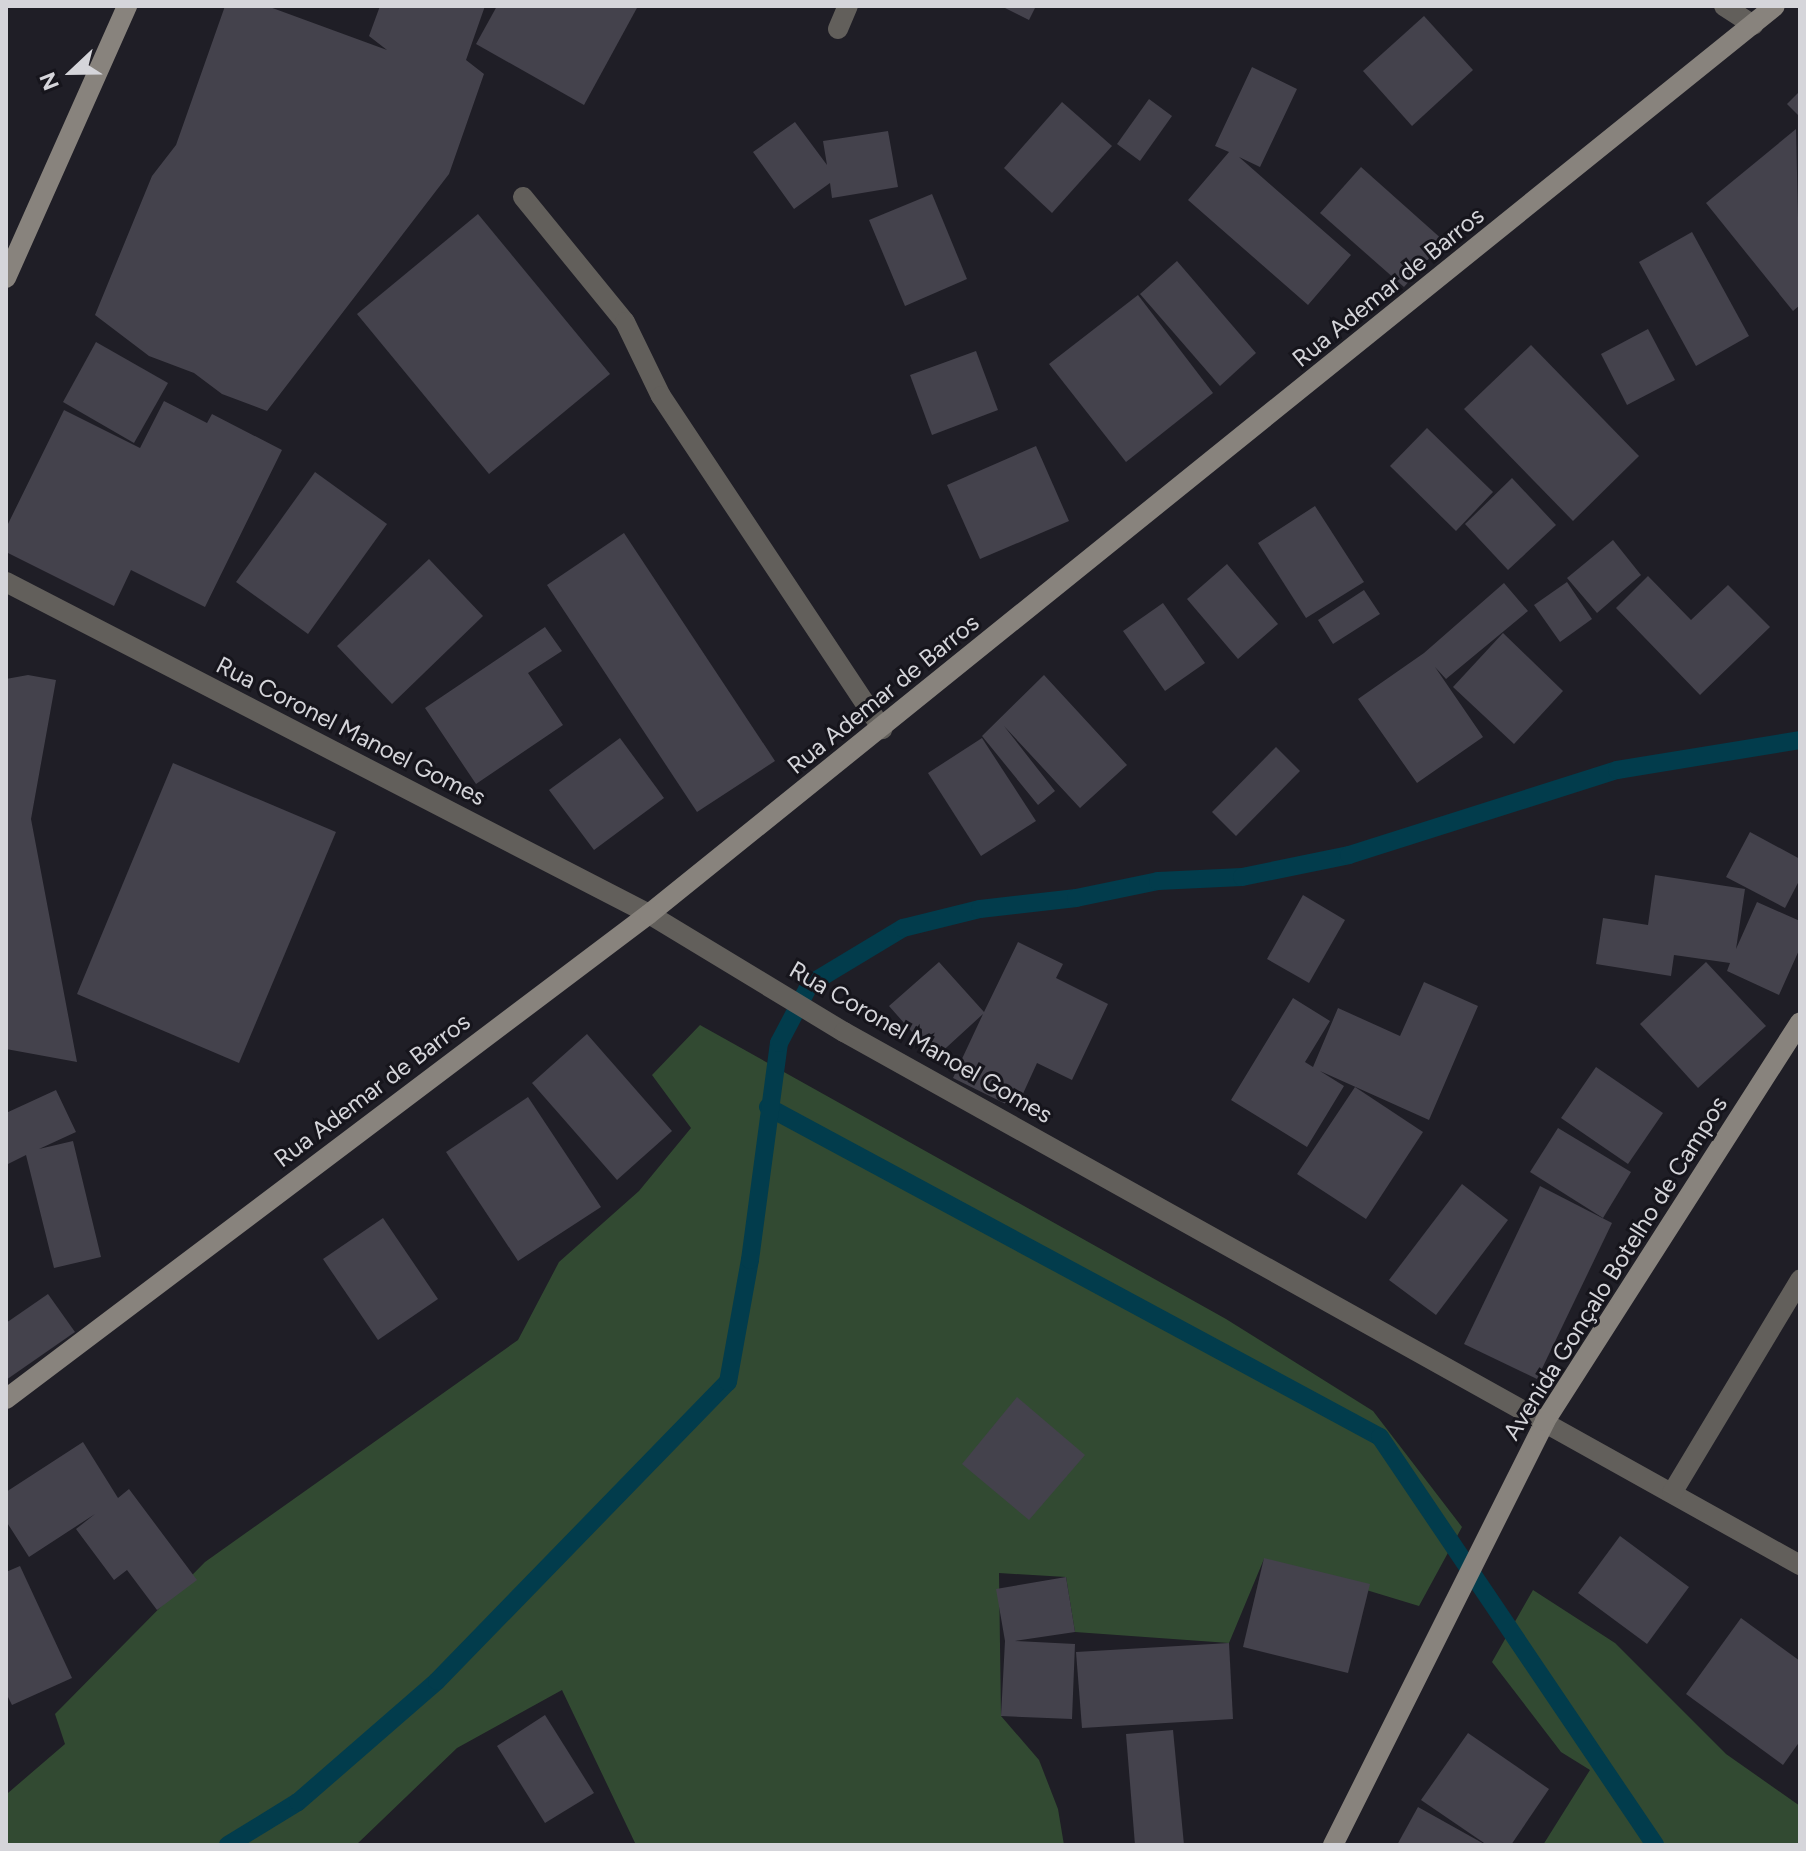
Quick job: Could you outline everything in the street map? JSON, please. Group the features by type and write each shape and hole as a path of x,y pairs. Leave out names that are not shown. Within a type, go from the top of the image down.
{"street":[{"path":"6,278 127,6"},
{"path":"838,29 848,6"},
{"path":"1724,6 1753,25"},
{"name":"Rua Ademar de Barros","path":"6,1399 649,914 1775,6"},
{"path":"523,197 625,322 661,396 882,729"},
{"name":"Rua Coronel Manoel Gomes","path":"6,582 649,914 844,1032 1800,1565"},
{"name":"Avenida Gonçalo Botelho de Campos","path":"1333,1845 1545,1421 1800,1023"},
{"path":"1672,1493 1800,1280"}],"green space":[{"path":"700,1025 1226,1319 1373,1411 1462,1527 1419,1606 1264,1559 1229,1643 1075,1632 1066,1577 999,1573 1001,1716 1039,1760 1058,1809 1064,1845 636,1845 562,1690 457,1748 356,1845 6,1845 8,1793 65,1744 55,1714 205,1562 518,1340 559,1262 639,1191 691,1128 652,1075"},
{"path":"1533,1590 1615,1643 1726,1754 1800,1806 1800,1845 1543,1845 1590,1770 1561,1752 1492,1662"}],"building":[{"path":"225,6 267,6 387,50 369,36 380,6 485,6 466,60 484,74 449,174 267,411 222,394 194,373 149,356 95,315 152,176 176,145"},
{"path":"497,6 638,6 584,105 476,44"},
{"path":"1001,6 1036,6 1029,20"},
{"path":"1424,16 1473,70 1412,126 1363,71"},
{"path":"1252,67 1297,89 1260,167 1239,157 1351,255 1308,305 1188,200 1229,152 1215,146"},
{"path":"1800,91 1800,117 1787,104"},
{"path":"1149,99 1172,116 1140,161 1117,144"},
{"path":"1062,102 1112,146 1052,213 1004,168"},
{"path":"795,122 827,165 823,141 888,131 898,187 832,198 830,183 794,209 753,152"},
{"path":"1796,129 1800,305 1793,311 1706,203"},
{"path":"1361,167 1444,241 1404,287 1320,213"},
{"path":"932,194 967,279 905,306 869,220"},
{"path":"478,214 610,374 489,474 357,314"},
{"path":"1692,232 1749,336 1696,366 1639,262"},
{"path":"1177,261 1256,353 1220,386 1140,294"},
{"path":"1138,295 1213,393 1126,462 1049,364"},
{"path":"1648,329 1675,380 1627,405 1601,354"},
{"path":"96,342 168,383 134,443 63,402"},
{"path":"1531,345 1639,456 1573,521 1464,409"},
{"path":"976,351 998,410 932,435 910,375"},
{"path":"164,401 207,423 212,414 282,450 205,607 131,570 114,606 6,552 6,528 64,410 140,448"},
{"path":"1427,428 1493,492 1456,531 1390,466"},
{"path":"1036,446 1069,521 980,559 947,485"},
{"path":"315,472 387,524 308,634 236,582"},
{"path":"1512,478 1556,525 1508,570 1465,524"},
{"path":"1315,506 1364,582 1306,618 1258,543"},
{"path":"624,533 775,761 697,812 547,585"},
{"path":"1613,540 1641,575 1597,613 1567,578"},
{"path":"429,559 483,616 392,704 337,646"},
{"path":"1227,564 1278,624 1238,659 1187,599"},
{"path":"1648,576 1691,620 1728,585 1770,627 1700,695 1616,608"},
{"path":"1567,582 1592,619 1560,642 1534,605"},
{"path":"1504,583 1528,611 1446,679 1435,667 1483,737 1417,783 1358,699 1424,653"},
{"path":"1364,590 1380,614 1333,644 1318,620"},
{"path":"1163,603 1205,663 1165,691 1123,631"},
{"path":"545,627 562,651 528,673 563,725 476,784 425,708"},
{"path":"1503,633 1563,691 1514,744 1453,687"},
{"path":"28,675 56,680 31,819 77,1062 6,1049 6,679"},
{"path":"1044,675 1127,765 1080,808 1004,726 1055,791 1038,805 982,736"},
{"path":"620,738 664,798 594,850 549,790"},
{"path":"982,738 1036,821 981,856 928,773"},
{"path":"1276,747 1300,771 1236,836 1212,812"},
{"path":"173,763 336,832 239,1063 77,994"},
{"path":"1750,832 1800,859 1800,879 1785,908 1726,877"},
{"path":"1655,875 1745,889 1736,949 1757,902 1800,921 1800,948 1779,995 1727,971 1730,963 1674,955 1671,976 1596,964 1603,918 1648,925"},
{"path":"1303,895 1345,920 1309,983 1267,959"},
{"path":"1018,942 1063,964 1056,978 1108,1004 1072,1080 1037,1063 1016,1109 953,1078 983,1014 935,1058 889,1006 939,962 984,1012"},
{"path":"1706,962 1766,1026 1698,1088 1640,1024"},
{"path":"1424,982 1478,1006 1429,1120 1320,1071 1344,1086 1307,1147 1231,1100 1293,998 1330,1021 1305,1062 1313,1067 1338,1008 1400,1036"},
{"path":"587,1034 672,1131 617,1180 532,1083"},
{"path":"1596,1067 1663,1113 1628,1164 1561,1118"},
{"path":"1355,1087 1423,1132 1366,1219 1297,1174"},
{"path":"56,1090 76,1132 39,1149 73,1141 101,1257 54,1268 26,1155 6,1165 6,1113"},
{"path":"528,1097 601,1207 518,1261 446,1152"},
{"path":"1558,1128 1631,1172 1603,1218 1530,1172"},
{"path":"1462,1184 1508,1220 1436,1315 1389,1280"},
{"path":"1540,1186 1612,1223 1537,1379 1464,1344"},
{"path":"383,1218 438,1299 378,1340 323,1259"},
{"path":"48,1294 75,1332 6,1380 6,1323"},
{"path":"1017,1397 1085,1455 1029,1520 962,1464"},
{"path":"83,1442 118,1498 129,1489 197,1580 157,1610 127,1570 114,1580 76,1529 95,1514 29,1557 6,1521 6,1492"},
{"path":"1620,1536 1689,1587 1647,1644 1578,1593"},
{"path":"1264,1558 1370,1584 1348,1673 1243,1647"},
{"path":"20,1566 72,1678 12,1705 6,1693 6,1572"},
{"path":"1066,1577 1075,1632 1015,1641 1075,1644 1072,1719 1001,1716 1005,1641 996,1589"},
{"path":"1741,1618 1800,1661 1800,1741 1783,1765 1686,1694"},
{"path":"1229,1643 1233,1719 1082,1728 1076,1652"},
{"path":"545,1715 594,1793 545,1823 497,1746"},
{"path":"1173,1730 1184,1845 1135,1845 1126,1734"},
{"path":"1468,1733 1549,1789 1511,1845 1487,1845 1421,1800"},
{"path":"1418,1807 1486,1845 1397,1845"}],"waterway":[{"path":"228,1845 298,1802 437,1681 728,1382 750,1260 779,1043 810,984 903,928 980,909 1076,898 1158,881 1242,877 1349,855 1617,770 1800,740"},
{"path":"768,1107 1380,1437 1655,1845"}]}
